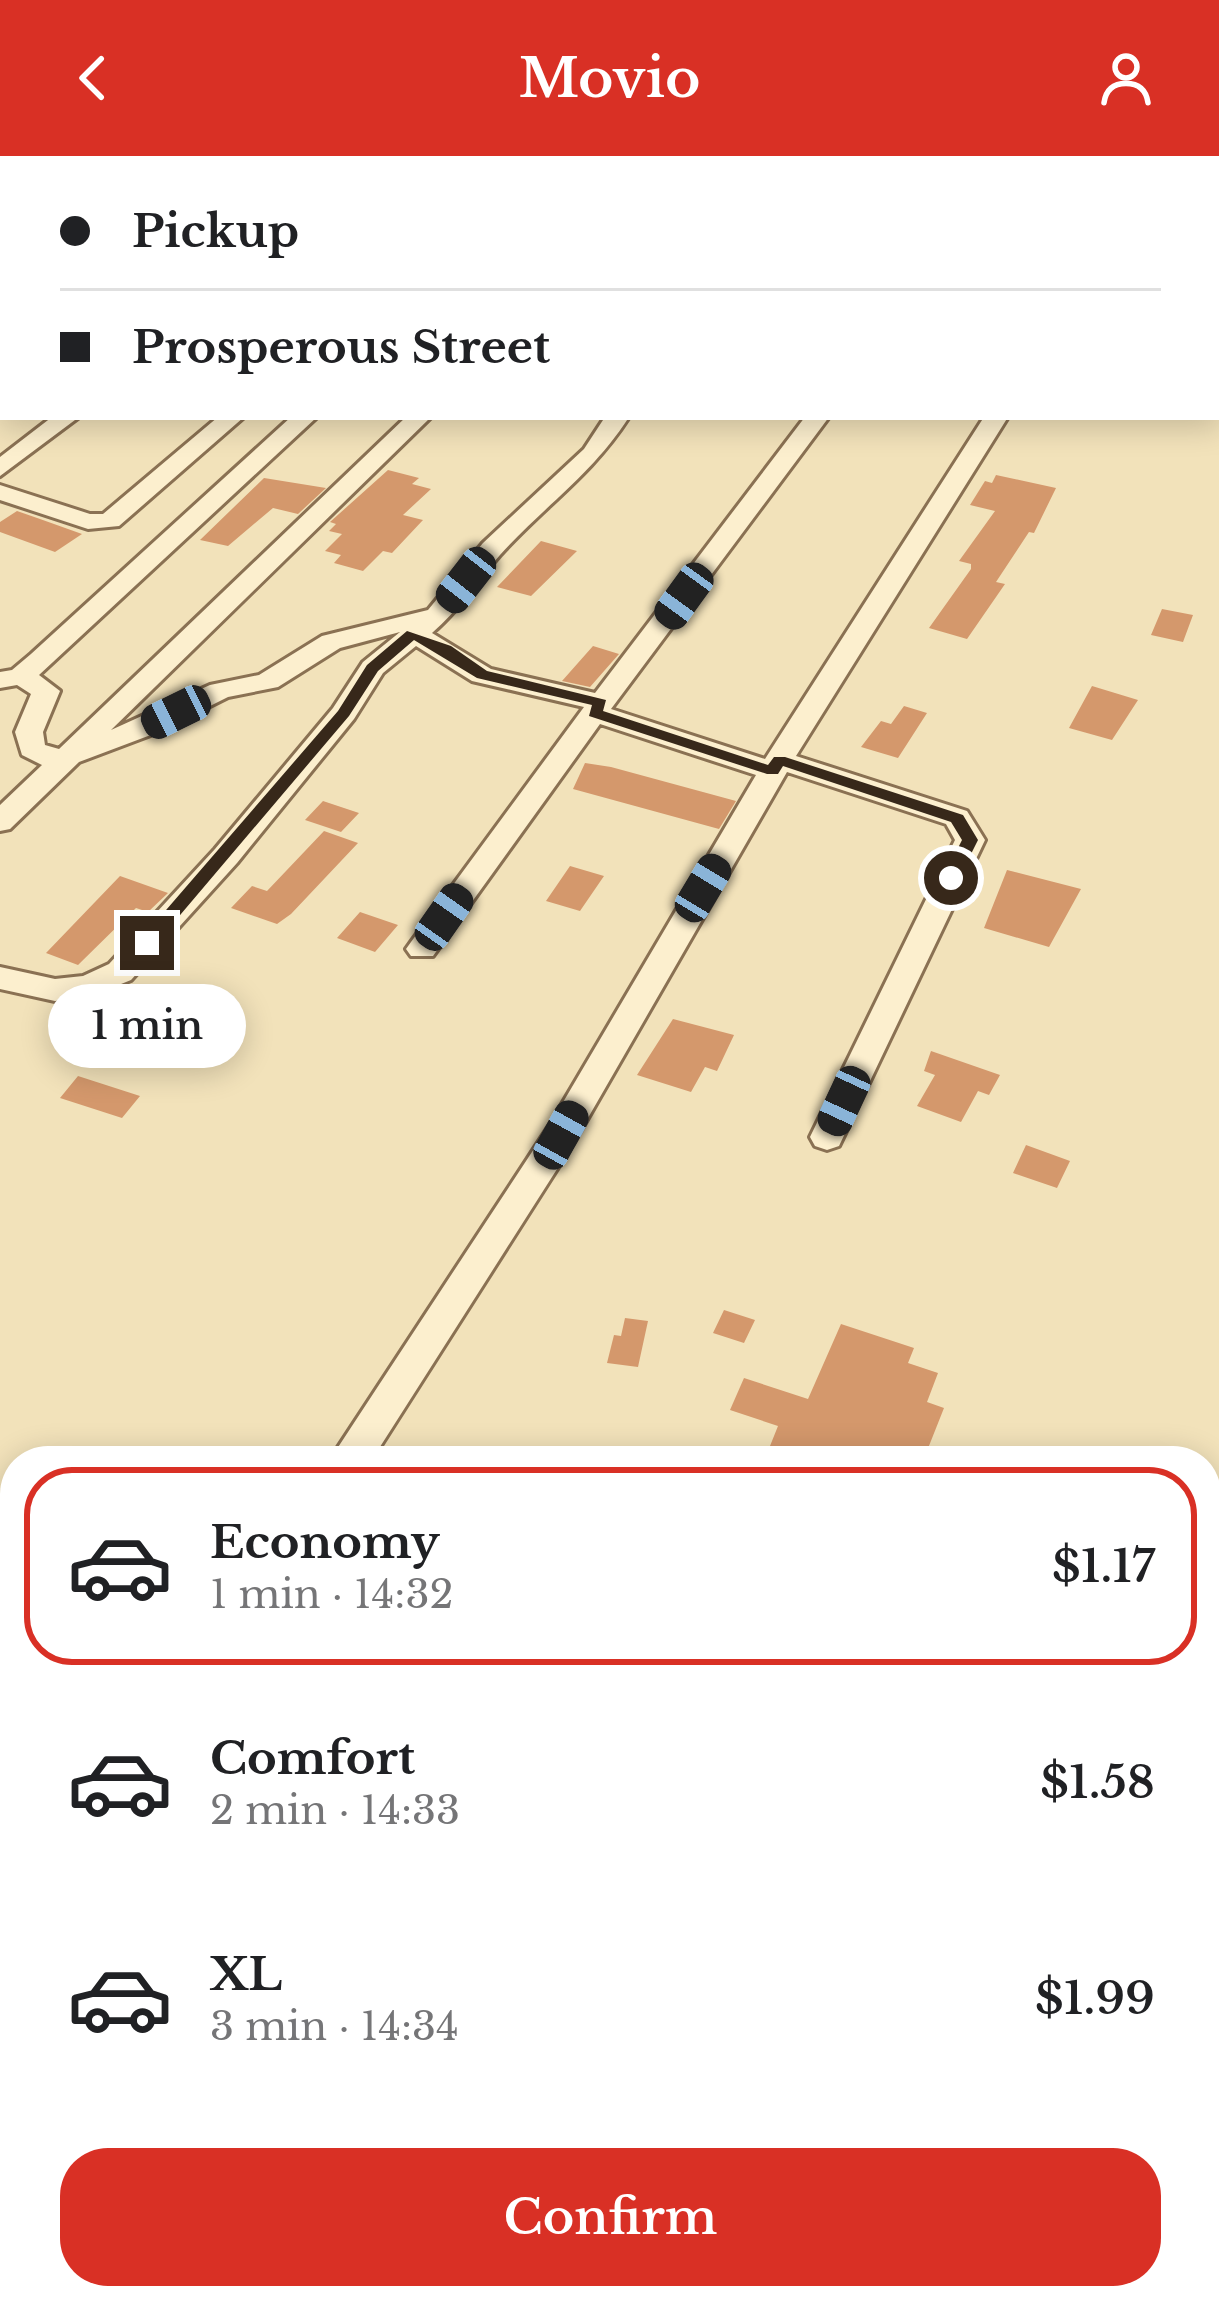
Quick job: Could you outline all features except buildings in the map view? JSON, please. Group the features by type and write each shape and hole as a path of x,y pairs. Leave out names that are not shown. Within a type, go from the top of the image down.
{"street":[{"path":"0,469 63,420"},
{"path":"0,492 88,522 110,520 229,420"},
{"path":"302,420 11,678 46,691 29,732 32,749 44,758 63,758 146,727 220,691 268,681 331,642 440,613"},
{"path":"0,822 416,420"},
{"path":"0,978 55,990 89,986 121,972 329,731 373,668 440,613 492,548 593,454 615,420"},
{"path":"422,949 815,420"},
{"path":"359,1446 561,1135 816,698 994,420"},
{"path":"412,634 446,649 482,675 957,818 970,840 827,1137"}],"route":[{"path":"147,943 344,713 364,678 412,634 446,649 482,675 601,703 594,713 772,771 779,760 957,818 970,840 951,878"}]}
